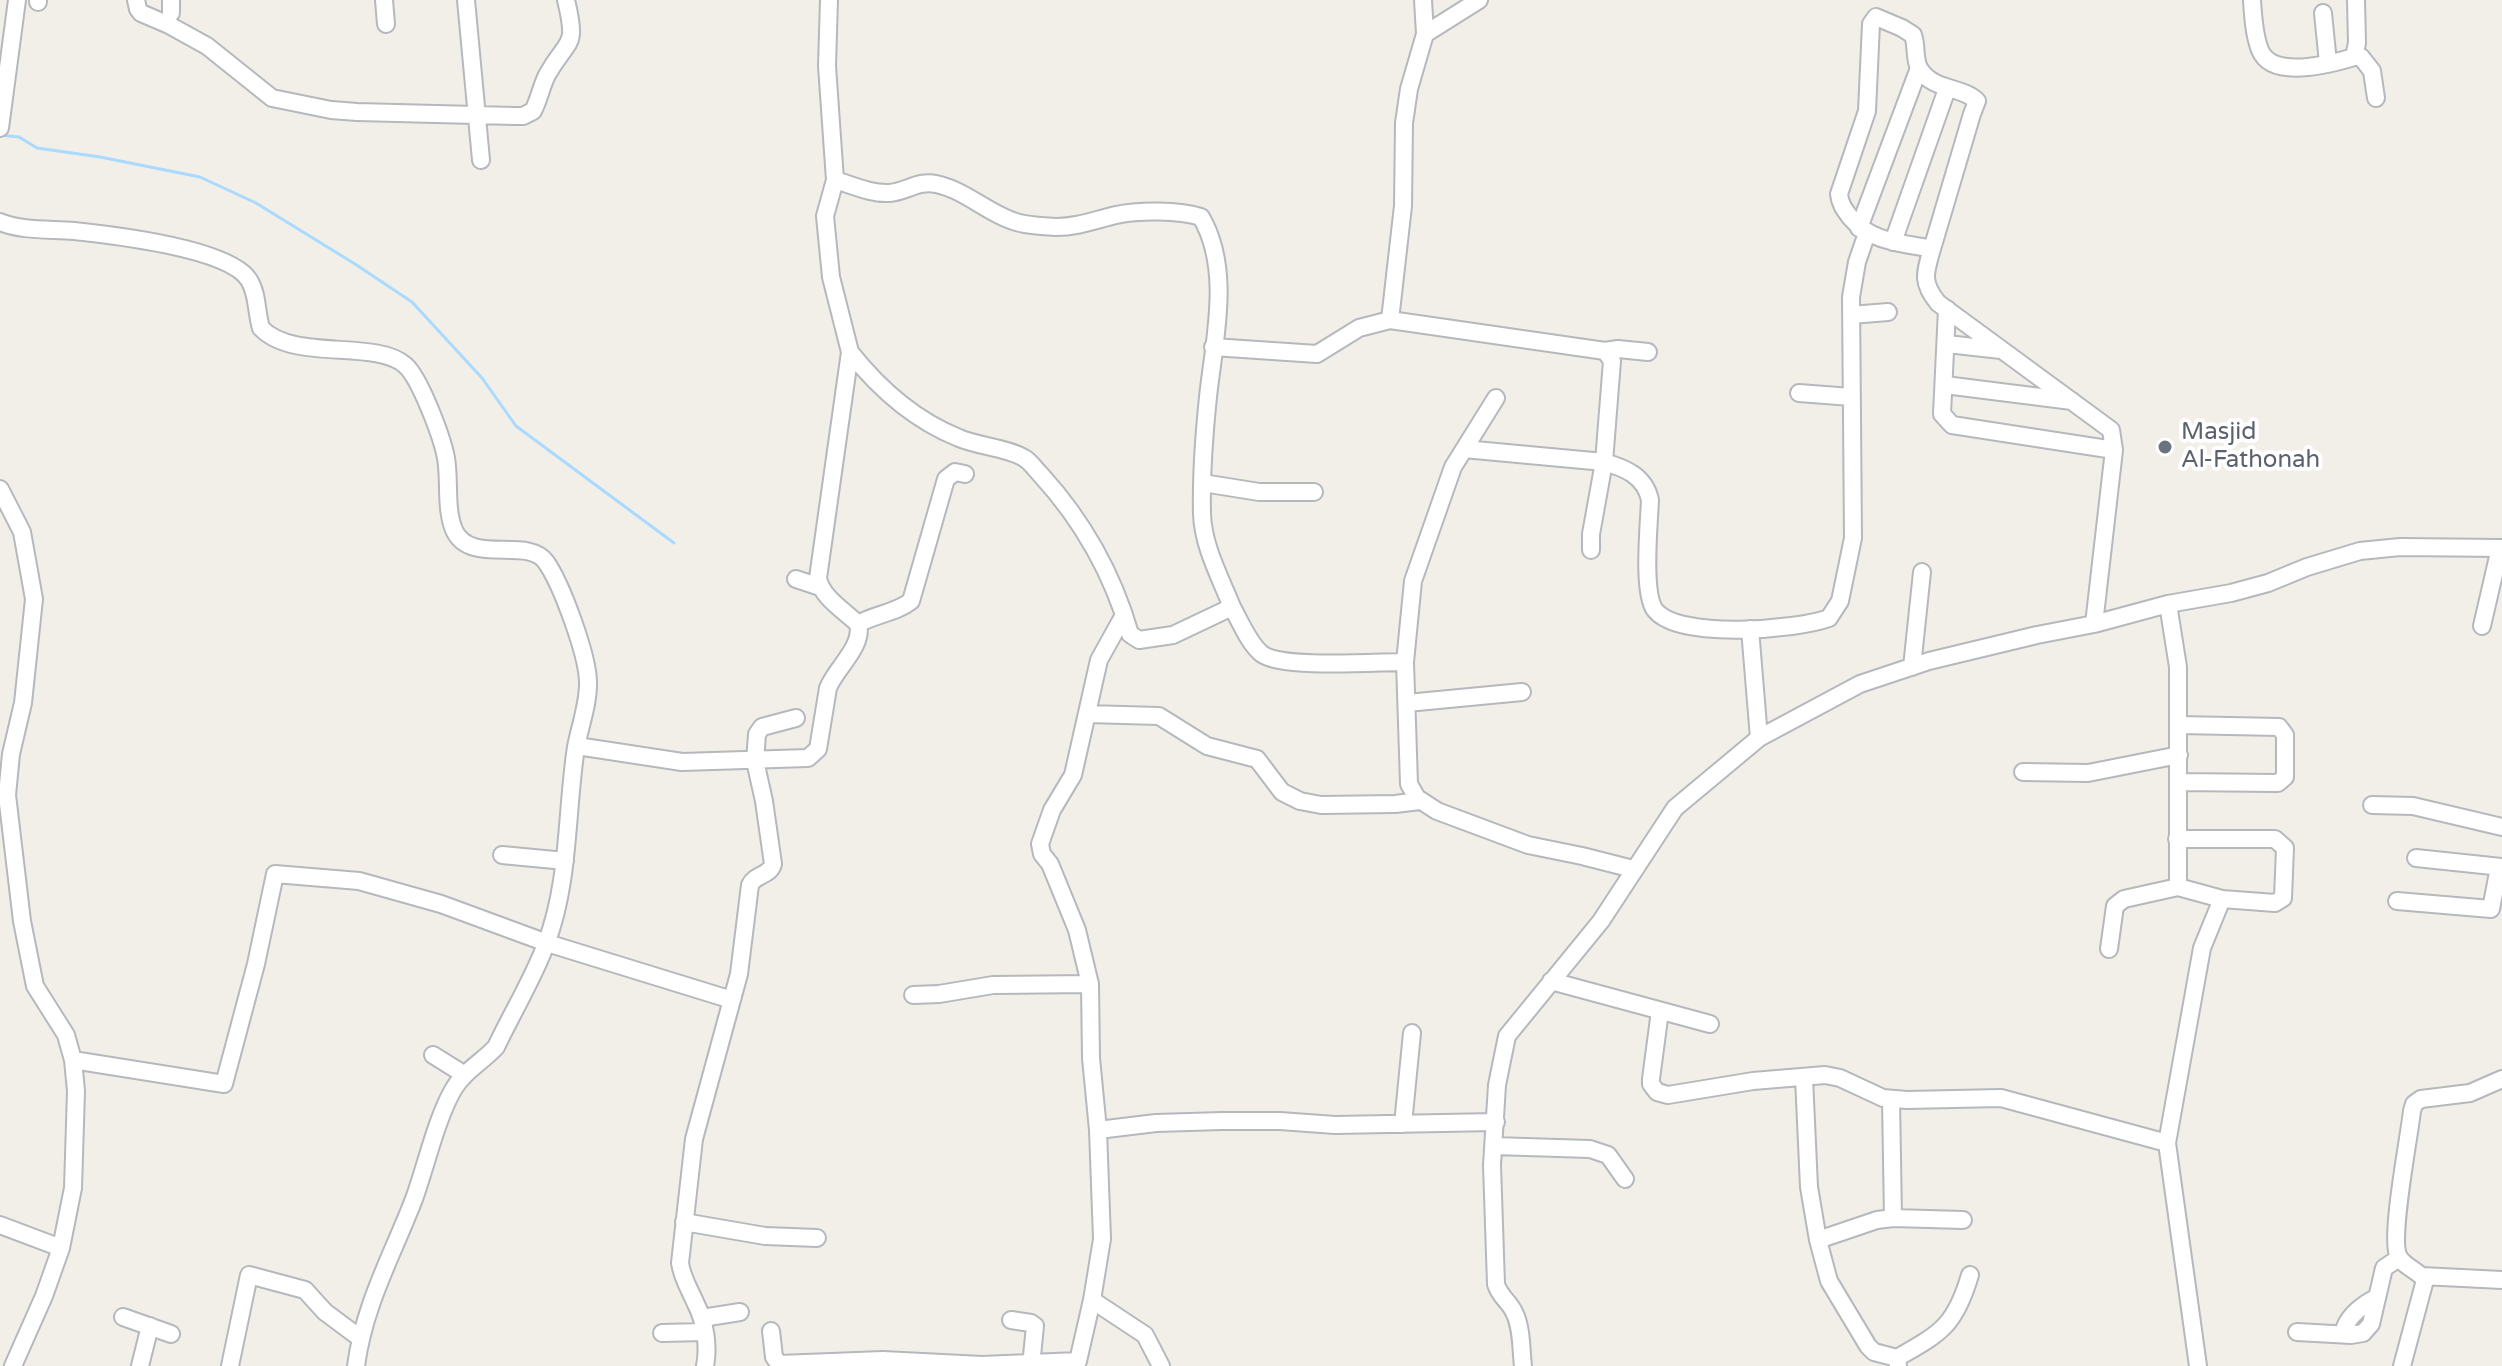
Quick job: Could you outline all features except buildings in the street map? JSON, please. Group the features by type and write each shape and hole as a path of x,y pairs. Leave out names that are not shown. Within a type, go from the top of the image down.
{"street":[{"path":"0,128 17,0"},
{"path":"384,0 386,24"},
{"path":"466,0 481,160"},
{"path":"137,5 207,46 272,98 357,112 523,116 533,111 544,83 572,38 566,0"},
{"path":"820,587 818,578 826,514 850,352 831,277 825,216 835,180 827,66 829,0"},
{"path":"1390,320 1403,206 1404,123 1409,89 1425,34 1423,0"},
{"path":"1425,34 1479,0"},
{"path":"2252,0 2261,53 2273,63 2286,68 2361,57 2370,66 2376,98"},
{"path":"2354,57 2357,43 2356,0"},
{"path":"2323,13 2328,63"},
{"path":"1932,249 1893,242 1863,231 1842,207 1839,194 1867,111 1871,24 1874,18 1913,35 1919,68 1927,78 1977,101 1932,249 1927,265 1925,283 1938,303 2111,430 2114,450 2094,624"},
{"path":"1464,449 1604,462 1642,481 1648,491 1648,590 1654,610 1668,621 1682,625 1750,629 1815,624 1829,618 1840,601 1853,538 1851,297 1863,231 1919,68"},
{"path":"1893,242 1947,89"},
{"path":"835,180 890,193 913,184 930,182 962,192 1011,221 1034,225 1077,226 1117,215 1186,213 1201,217 1210,232 1215,252 1219,299 1205,426 1202,516 1232,607 1258,652 1270,660 1405,662"},
{"path":"0,222 211,255 239,267 254,291 261,328 276,339 335,351 389,355 404,364 423,394 446,457 451,521 456,533 466,544 475,547 533,553 542,557 555,579 587,663 589,685 577,746 563,880 547,943 496,1047 453,1090 402,1230 377,1284 360,1338 356,1366"},
{"path":"1947,309 1942,414 1952,425 2114,450"},
{"path":"1851,315 1888,312"},
{"path":"1213,347 1317,354 1359,328 1390,320 1605,351 1648,352"},
{"path":"1947,344 2003,350"},
{"path":"1591,550 1604,462 1612,361 1605,351"},
{"path":"850,352 867,374 902,408 960,439 1024,458 1063,499 1088,539 1103,564 1130,634 1139,640 1173,635 1232,607"},
{"path":"1945,385 2073,401"},
{"path":"1799,393 1851,397"},
{"path":"1496,398 1453,467 1413,581 1405,662 1409,784 1420,801 1437,811 1528,845 1633,869"},
{"path":"858,624 911,601 946,479 955,472 965,474"},
{"path":"1203,483 1259,492 1314,492"},
{"path":"0,489 22,532 34,599 23,703 8,733 11,754 7,795 22,921 35,986 61,1025 73,1060 76,1091 73,1188 61,1248 13,1366"},
{"path":"1523,1366 1517,1319 1496,1284 1492,1165 1499,1072 1507,1036 1601,921 1675,808 1759,738 1860,684 1912,667 2168,604 2231,593 2360,551 2400,547 2501,548 2482,626"},
{"path":"1912,667 1922,572"},
{"path":"577,746 682,762 755,761 814,755 818,749 828,688 859,638 858,624 820,587 796,579"},
{"path":"2168,604 2178,667 2178,887"},
{"path":"771,1331 778,1365 883,1360 982,1365 1080,1364 1102,1239 1098,1130 1091,1058 1090,984 1077,930 1040,847 1052,810 1073,775 1099,660 1124,615"},
{"path":"1750,629 1759,738"},
{"path":"1407,703 1522,692"},
{"path":"1087,714 1159,716 1207,746 1257,759 1282,792 1300,801 1321,805 1420,801"},
{"path":"705,1366 707,1355 703,1325 681,1272 694,1139 739,974 751,881 768,872 773,864 755,761 757,734 760,729 796,718"},
{"path":"2178,782 2278,783 2285,777 2285,735 2279,727 2179,725"},
{"path":"2023,772 2088,773 2179,755"},
{"path":"2372,805 2413,806 2502,827"},
{"path":"2109,949 2115,906 2124,899 2178,887 2222,899 2275,903 2283,898 2285,848 2281,842 2275,839 2177,839"},
{"path":"502,855 565,861"},
{"path":"2397,901 2491,909 2501,867 2416,858"},
{"path":"73,1060 224,1084 256,964 275,874 359,881 441,904 547,943 732,1000"},
{"path":"2198,1366 2167,1143 2202,948 2222,899"},
{"path":"1551,981 1710,1024"},
{"path":"913,995 993,985 1090,984"},
{"path":"1660,1011 1651,1079 1657,1092 1668,1095 1753,1081 1825,1075 1840,1078 1883,1098 2001,1098 2167,1143"},
{"path":"1403,1124 1412,1033"},
{"path":"433,1055 465,1075"},
{"path":"1804,1078 1809,1187 1818,1240 1832,1288 1862,1338 1874,1352 1897,1362 1946,1327 1957,1310 1970,1275"},
{"path":"2502,1079 2470,1093 2429,1097 2414,1104 2397,1220 2399,1258 2422,1276 2502,1280"},
{"path":"1891,1099 1893,1218"},
{"path":"1098,1130 1156,1123 1222,1121 1335,1125 1496,1122"},
{"path":"1494,1146 1590,1149 1608,1155 1625,1179"},
{"path":"1818,1240 1877,1220 1963,1220"},
{"path":"684,1222 765,1236 817,1238"},
{"path":"0,1225 61,1248"},
{"path":"2297,1332 2359,1335 2368,1329 2384,1268 2399,1258"},
{"path":"230,1366 249,1275 305,1290 325,1312 360,1338"},
{"path":"2402,1366 2424,1286 2422,1276"},
{"path":"1092,1300 1145,1335 1161,1366"},
{"path":"662,1333 703,1325 740,1312"},
{"path":"123,1317 171,1334"},
{"path":"1011,1320 1035,1326 1031,1364"},
{"path":"140,1366 150,1326"}],"waterway":[{"path":"0,135 19,137 37,148 200,177 256,203 412,302 482,378 516,426 674,543"}],"place":[{"name":"Masjid Al-Fathonah","path":"2165,447"}]}
